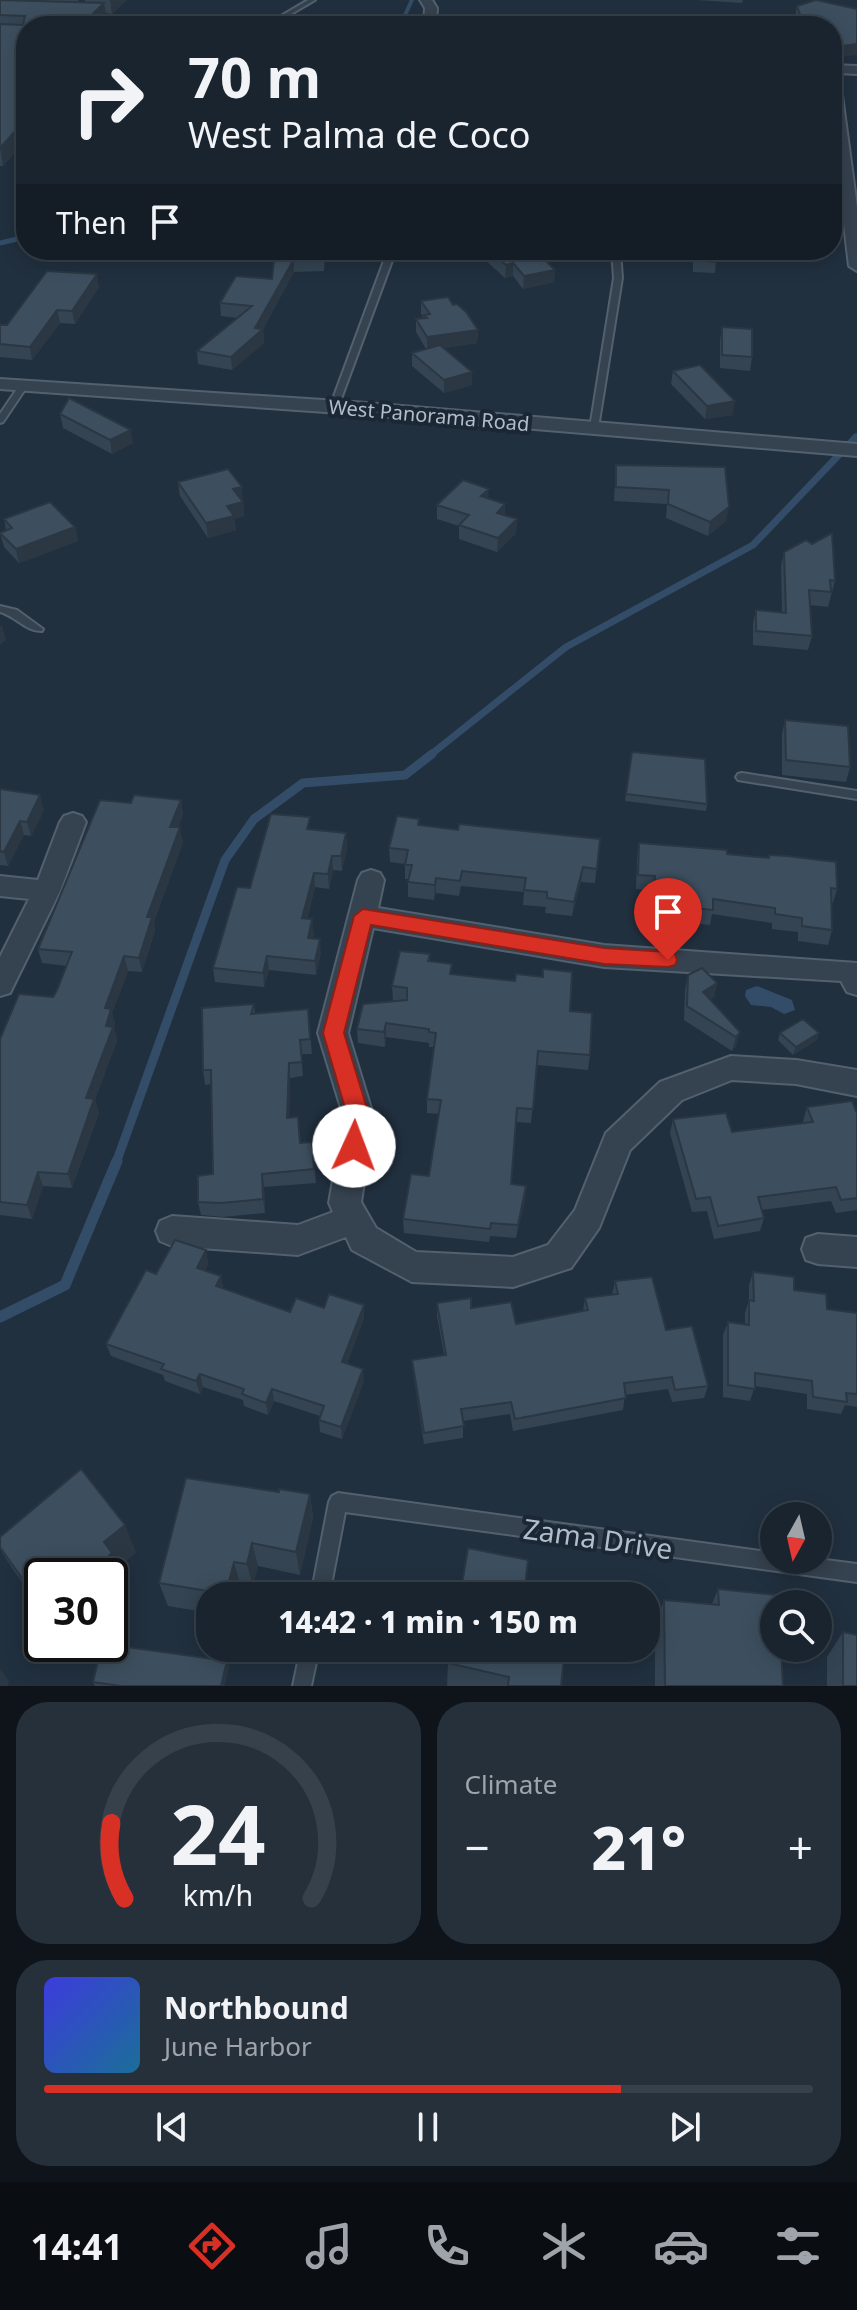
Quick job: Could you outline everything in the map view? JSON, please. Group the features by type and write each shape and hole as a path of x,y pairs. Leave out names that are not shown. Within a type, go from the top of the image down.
{"street":[{"path":"842,183 857,260"},
{"name":"West Panorama Road","path":"0,384 334,407 857,450"},
{"path":"0,985 47,891 73,822"},
{"path":"371,880 333,1033 359,1118 345,1203 364,1239 412,1267 513,1272 559,1257 588,1218 617,1142 671,1091 731,1068 796,1072 857,1083"},
{"path":"0,886 47,891"},
{"path":"363,916 604,956 849,971 857,984"},
{"path":"172,1231 298,1240 354,1219"},
{"path":"818,1249 857,1252"}],"lane":[{"path":"284,16 312,0"},
{"path":"334,407 388,260"},
{"path":"594,428 618,278 617,260"},
{"path":"0,420 24,385"},
{"path":"0,609 13,612 38,629"},
{"path":"742,777 857,795"},
{"name":"Zama Drive","path":"323,1582 338,1502 857,1573"},
{"path":"302,1686 307,1662"}],"water":[{"path":"757,986 792,1000 795,1010 784,1014 771,1007 751,1005 745,996 746,990"}],"building":[{"path":"0,0 104,3 90,16 0,15"},
{"path":"816,0 857,9 857,44 842,46 842,16 800,16 797,6"},
{"path":"0,24 16,25 16,130 0,148"},
{"path":"274,260 293,260 255,328 263,329 231,357 197,351 252,306 220,303 236,276 272,279"},
{"path":"500,260 545,260 555,270 524,276 513,263 506,265"},
{"path":"47,271 97,274 72,311 57,310 30,347 0,344 0,325 7,325"},
{"path":"448,297 453,305 457,304 466,312 478,330 427,337 416,319 427,318 424,315 430,314 421,301"},
{"path":"722,327 752,329 752,357 722,355"},
{"path":"440,345 472,372 444,380 412,353"},
{"path":"700,365 735,401 707,406 673,371"},
{"path":"69,398 131,430 110,440 60,414"},
{"path":"616,465 725,467 729,507 710,522 668,504 669,490 616,487"},
{"path":"228,469 242,487 233,489 243,502 227,506 234,516 206,523 178,482"},
{"path":"463,480 489,489 481,496 505,504 497,513 517,519 498,538 459,525 469,515 437,505"},
{"path":"50,502 75,527 16,549 0,533 12,528 4,519"},
{"path":"832,533 835,581 830,580 831,592 809,590 812,636 756,631 756,610 786,613 784,552 806,540 812,544"},
{"path":"785,720 848,726 850,767 786,760"},
{"path":"632,752 705,759 707,804 626,794"},
{"path":"0,789 40,795 27,822 20,821 4,852 0,851"},
{"path":"134,795 181,800 170,827 180,827 147,917 152,917 139,958 124,956 105,1008 111,1009 106,1026 113,1027 86,1098 94,1099 68,1174 38,1172 27,1205 0,1202 0,1039 19,994 53,997 57,990 72,952 38,949 100,800 131,803"},
{"path":"271,814 310,817 307,829 346,833 341,856 332,856 328,874 314,873 302,918 312,919 308,938 320,939 315,961 267,956 263,973 213,968 237,887 250,888"},
{"path":"397,816 419,819 418,825 458,830 459,824 600,839 597,869 583,867 574,902 547,898 547,892 524,890 526,878 462,871 460,881 436,878 435,885 408,882 412,865 405,865 408,850 389,848"},
{"path":"639,843 727,850 727,854 836,862 837,889 831,888 832,930 802,926 802,918 775,914 775,908 713,899 713,910 684,907 685,916 653,913 655,876 638,875"},
{"path":"400,951 430,954 428,961 452,964 450,974 515,981 516,974 543,977 543,969 572,972 570,1011 592,1013 590,1055 538,1051 533,1109 517,1108 511,1184 526,1186 518,1225 491,1223 490,1229 403,1219 411,1174 429,1176 441,1100 427,1099 436,1033 429,1032 429,1029 386,1023 384,1032 357,1029 363,1004 407,1000 407,988 392,986"},
{"path":"702,968 717,983 703,992 740,1032 736,1037 687,1006 688,975"},
{"path":"254,1004 251,1014 308,1009 310,1039 300,1040 302,1062 289,1063 287,1118 298,1117 300,1143 312,1142 314,1169 262,1174 263,1199 198,1202 198,1176 213,1174 211,1070 203,1070 202,1008"},
{"path":"803,1019 819,1033 796,1047 780,1033"},
{"path":"852,1101 857,1113 857,1198 841,1200 836,1187 758,1197 764,1218 718,1226 710,1197 696,1199 673,1119 726,1113 732,1132 813,1122 807,1107"},
{"path":"175,1240 206,1250 197,1268 221,1276 216,1286 290,1312 296,1298 324,1308 329,1294 364,1305 342,1362 363,1369 341,1427 319,1420 324,1406 272,1389 266,1403 242,1394 244,1389 200,1374 196,1381 161,1369 164,1364 106,1344 146,1270 156,1274"},
{"path":"753,1272 794,1277 794,1290 826,1294 827,1309 857,1313 857,1394 846,1393 847,1402 813,1397 812,1381 755,1373 755,1389 728,1385 728,1322 749,1325 749,1300 754,1301"},
{"path":"652,1277 666,1330 692,1326 708,1386 675,1390 672,1377 624,1383 626,1398 515,1419 511,1402 461,1409 464,1426 424,1433 412,1360 446,1355 437,1303 471,1298 471,1308 511,1302 516,1324 588,1310 585,1298 618,1294 615,1281"},
{"path":"81,1469 125,1525 104,1542 112,1553 107,1558 24,1558 24,1581 0,1547 0,1537"},
{"path":"186,1478 310,1494 296,1552 252,1543 247,1564 234,1562 229,1582 196,1582 196,1589 159,1583"},
{"path":"468,1548 528,1560 526,1582 462,1582"},
{"path":"718,1589 760,1593 760,1662 782,1662 783,1686 665,1686 664,1600 719,1605"},
{"path":"843,1632 857,1635 857,1686 843,1686"},
{"path":"128,1648 196,1657 196,1662 227,1662 221,1686 121,1686 93,1682 98,1662 128,1662"},
{"path":"564,1662 561,1686 508,1686 509,1677 448,1663"}],"waterway":[{"path":"405,16 412,0"},
{"path":"0,243 16,239"},
{"path":"429,756 566,647 753,545 856,437"},
{"path":"116,1163 225,860 254,819 303,783 405,775 432,754"},
{"path":"0,1317 65,1285 117,1161"}],"route":[{"path":"354,1146 359,1118 333,1033 363,916 604,956 668,960"}]}
